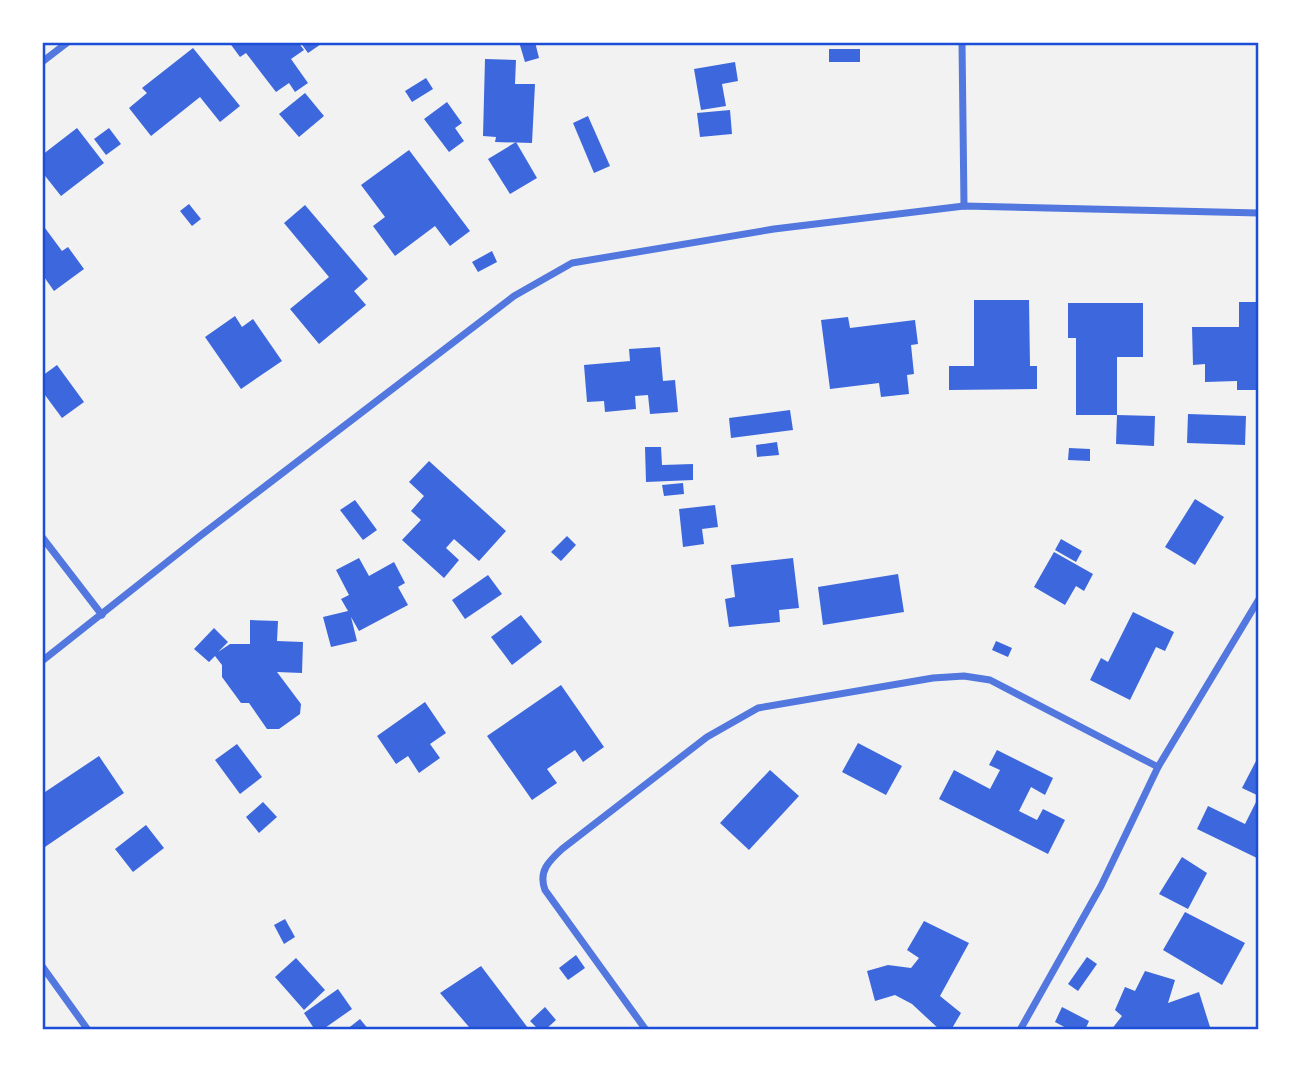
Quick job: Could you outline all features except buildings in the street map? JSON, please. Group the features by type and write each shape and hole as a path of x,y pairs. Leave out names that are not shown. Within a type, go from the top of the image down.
{"street":[{"path":"42,62 68,42"},
{"path":"962,42 964,206"},
{"path":"42,661 200,536 514,296 557,270 586,260 774,229 964,206 1259,213"},
{"path":"42,537 102,615"},
{"path":"1020,1030 1101,886 1158,767 1259,599"},
{"path":"646,1030 545,890 542,880 545,866 562,849 697,744 737,718 758,708 920,680 974,677 990,680 1158,767"},
{"path":"42,967 89,1030"}]}
